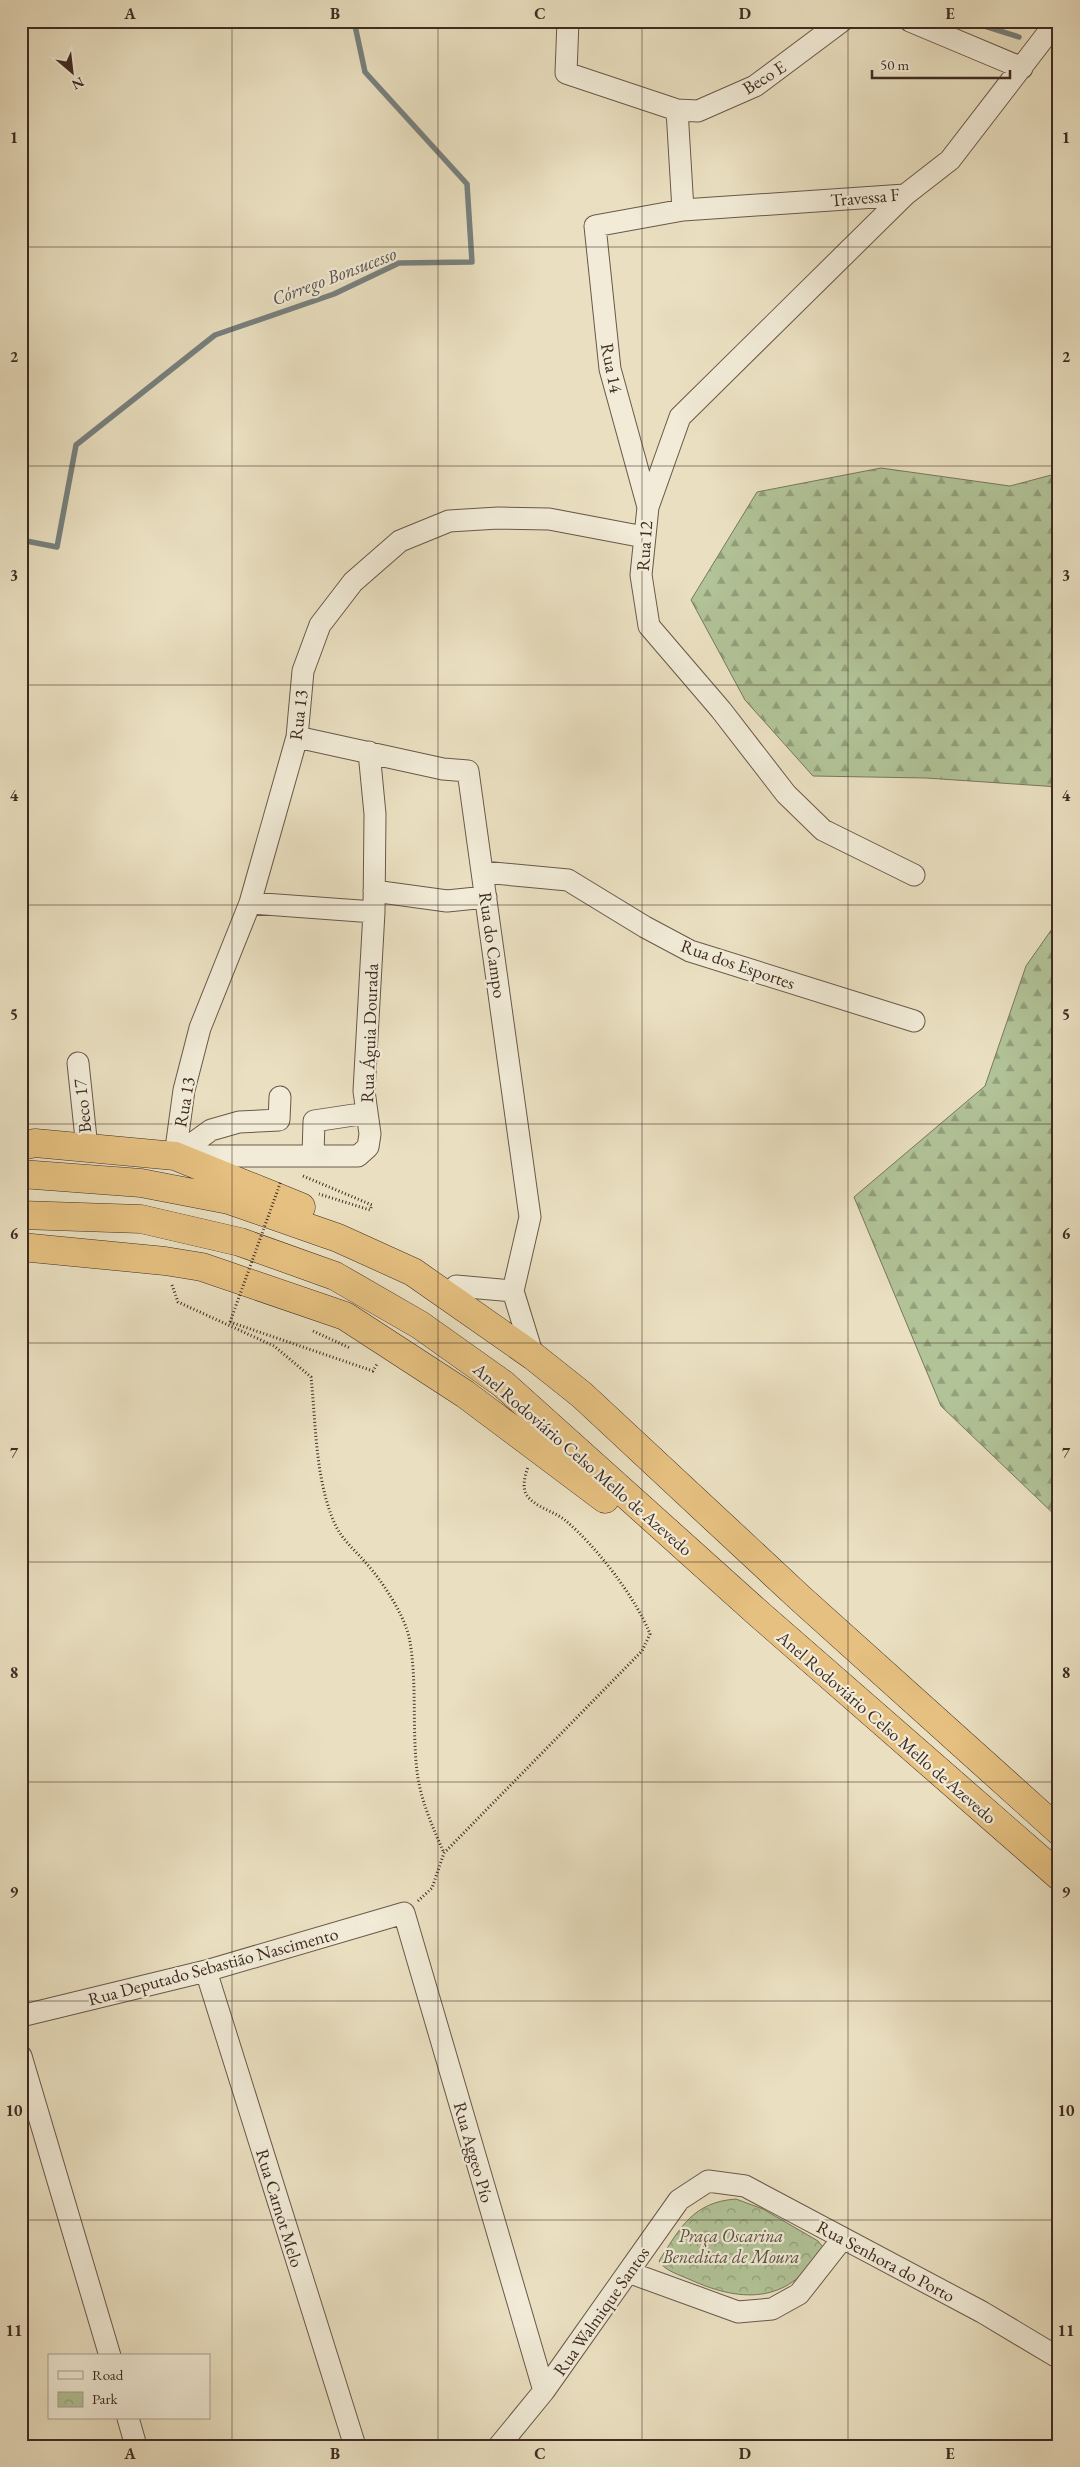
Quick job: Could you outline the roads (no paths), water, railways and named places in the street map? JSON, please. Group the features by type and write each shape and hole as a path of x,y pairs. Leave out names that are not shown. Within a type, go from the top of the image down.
{"highway":[{"path":"26,1143 175,1156 403,1247 456,1286 491,1326"},
{"name":"Anel Rodoviário Celso Mello de Azevedo","path":"21,1174 141,1183 229,1200 338,1238 413,1272 491,1326 582,1395 800,1598 1059,1832"},
{"name":"Anel Rodoviário Celso Mello de Azevedo","path":"21,1215 141,1218 240,1242 335,1276 420,1324 503,1384 758,1614 1059,1876"},
{"path":"21,1247 165,1261 202,1267 345,1316 464,1394 594,1489 710,1588 758,1614"}],"street":[{"name":"Beco E","path":"568,21 566,73 677,110 698,111 755,86 842,21"},
{"path":"910,21 1022,68"},
{"name":"Travessa F","path":"595,226 683,210 905,195 950,160 1057,21"},
{"path":"677,110 683,210"},
{"name":"Rua 12","path":"905,195 680,417 648,507 641,575 649,626 721,710 786,794 823,830 914,875"},
{"name":"Rua 14","path":"595,226 610,369 648,507"},
{"name":"Rua 13","path":"175,1156 184,1090 200,1028 250,904 297,737 303,671 320,625 353,582 400,541 449,521 498,518 549,519 644,537"},
{"name":"Rua do Campo","path":"297,737 443,769 468,771 530,1217 513,1291 532,1356"},
{"name":"Rua Águia Dourada","path":"175,1156 358,1156 368,1147 370,1134 364,1091 374,912 375,814 369,752"},
{"name":"Rua dos Esportes","path":"483,872 568,880 690,951 914,1021"},
{"path":"374,891 447,901 486,897"},
{"path":"250,904 374,912"},
{"name":"Beco 17","path":"78,1063 87,1148"},
{"path":"175,1156 211,1130 239,1122 279,1120 280,1097"},
{"path":"313,1156 314,1121 367,1112"},
{"path":"456,1286 513,1291"},
{"name":"Rua Deputado Sebastião Nascimento","path":"21,2016 206,1971 404,1912"},
{"name":"Rua Aggeo Pío","path":"404,1912 544,2391"},
{"name":"Rua Carnot Melo","path":"206,1971 355,2446"},
{"path":"21,2056 109,2354"},
{"name":"Rua Walmique Santos","path":"499,2446 544,2391 679,2200 708,2182"},
{"name":"Rua Senhora do Porto","path":"708,2182 745,2186 982,2312 1059,2358"},
{"path":"628,2272 738,2312 772,2309 799,2294 843,2238"},
{"path":"129,2420 136,2446"}],"waterway":[{"name":"Córrego Bonsucesso","path":"21,540 57,547 76,445 215,335 334,294 399,263 472,262 467,184 365,72 354,21"},
{"name":"Córrego Bonsucesso","path":"968,21 1019,37"}],"park label":[{"name":"Praça Oscarina Benedicta de Moura","path":"731,2245"}]}
